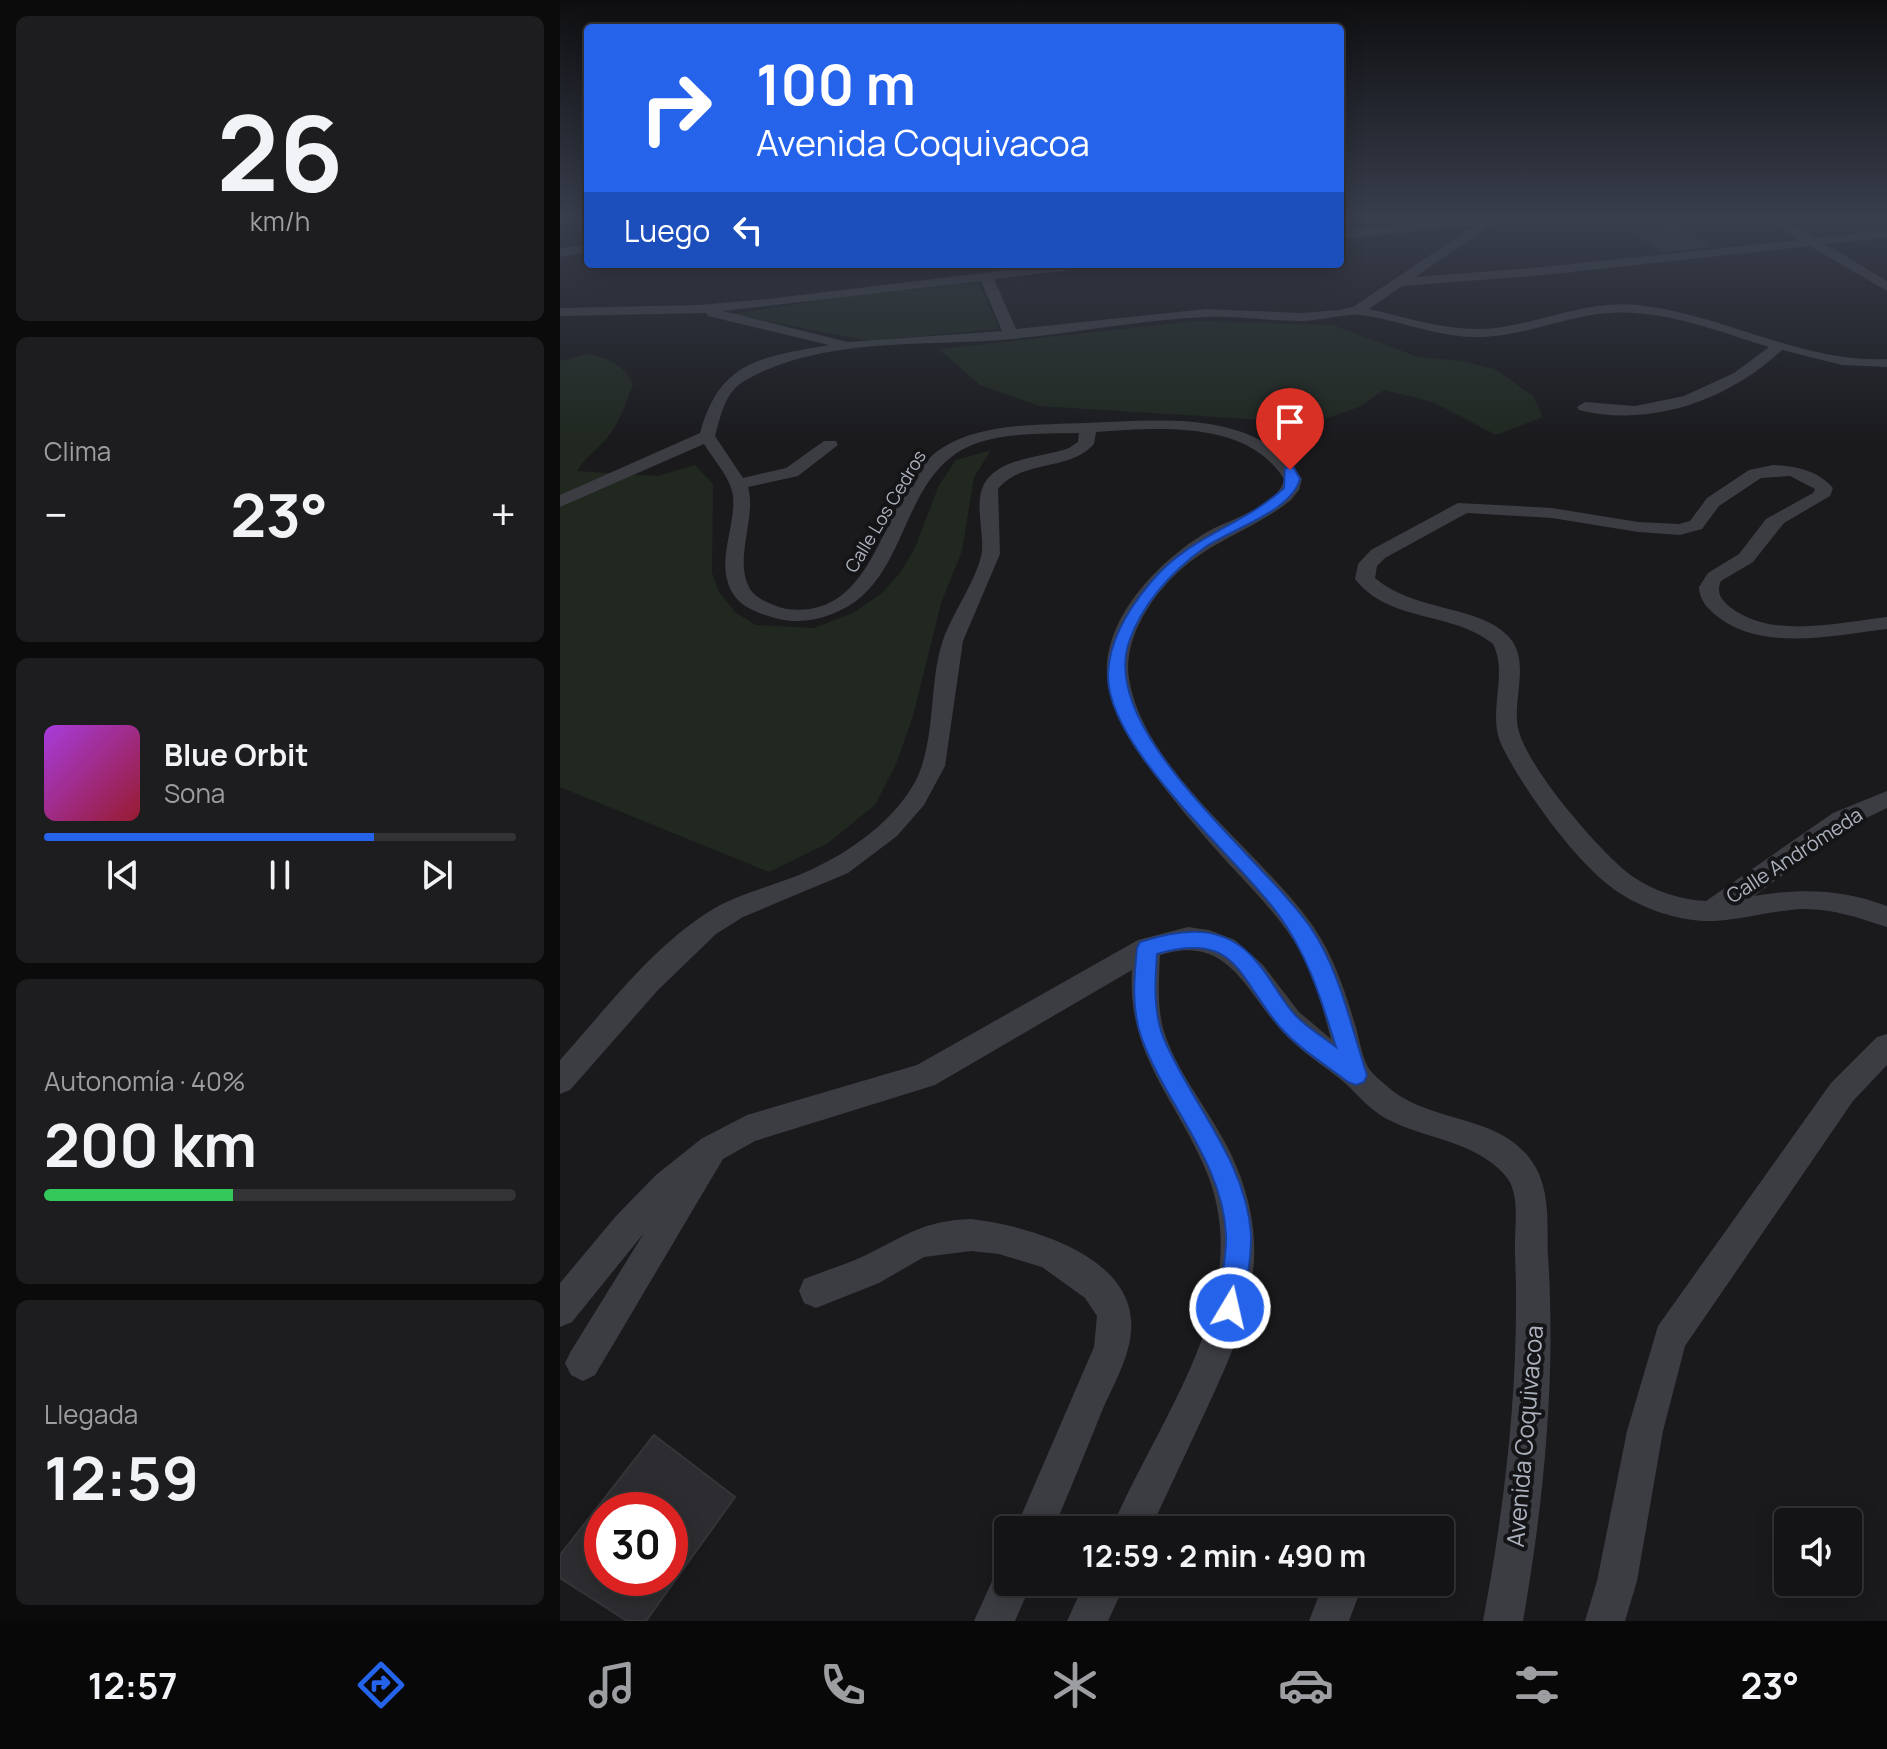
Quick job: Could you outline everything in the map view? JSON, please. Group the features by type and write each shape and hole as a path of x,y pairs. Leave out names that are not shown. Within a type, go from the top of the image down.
{"street":[{"path":"560,312 699,309 850,292"},
{"path":"993,292 1011,335"},
{"path":"1358,310 1383,292"},
{"path":"699,309 747,323 854,346"},
{"path":"830,445 792,472 738,484 707,436 718,398 738,377 787,358 854,346 1011,335 1206,313 1313,317 1358,310 1442,331 1471,333 1521,327 1590,310 1637,309 1848,361 1887,363"},
{"path":"1585,407 1606,413 1656,407 1695,397 1734,382 1753,370 1779,345"},
{"name":"Calle Los Cedros","path":"738,484 742,498 734,556 741,591 762,607 794,615 811,615 842,606 866,584 930,471 943,455 975,441 1036,431 1165,424 1225,435 1268,450 1281,460 1293,479 1291,489 1278,501 1224,530 1175,564 1134,615 1121,644 1116,676 1125,710 1140,740 1167,776 1283,905 1306,937 1324,975 1356,1075"},
{"path":"560,1081 646,984 709,925 763,898 823,875 884,832 915,800 928,781 933,766 953,641 991,554 989,489 994,479 1006,472 1075,454 1086,444 1088,428"},
{"path":"560,502 707,436"},
{"path":"1887,623 1798,632 1774,630 1746,624 1723,613 1710,599 1709,587 1714,576 1745,560 1771,524 1821,496 1824,488 1813,479 1793,471 1773,470 1755,474 1713,502 1696,525 1680,530 1638,527 1552,513 1464,507 1378,554 1368,564 1365,579 1377,592 1422,611 1462,621 1501,639 1508,652 1507,731 1533,776 1580,840 1621,882 1671,905 1700,912 1793,900 1821,900 1850,904 1887,917"},
{"name":"Calle Andrómeda","path":"1700,912 1743,893 1828,829 1887,799"},
{"name":"Avenida Coquivacoa","path":"560,1310 627,1227 667,1186 712,1149 747,1129 925,1076 1147,948 1185,938 1211,939 1232,950 1249,966 1289,1022 1356,1075 1385,1103 1425,1123 1453,1129 1485,1142 1509,1157 1527,1183 1534,1294 1532,1401 1512,1576 1503,1621"},
{"path":"1137,1516 1221,1339 1235,1283 1238,1236 1229,1191 1220,1166 1152,1038 1144,989 1147,948"},
{"path":"1605,1621 1617,1581 1645,1431 1670,1338 1842,1092 1887,1046"},
{"path":"583,1363 712,1149"},
{"path":"816,1291 854,1277 922,1242 966,1235 1011,1240 1077,1266 1112,1307 1114,1324 1111,1348 1040,1516"},
{"path":"994,1621 1006,1596"},
{"path":"1087,1621 1099,1596"}],"shaded area":[{"path":"889,292 982,292 999,329 868,341 732,314"},
{"path":"1196,321 1333,325 1418,357 1462,361 1495,369 1533,396 1543,417 1496,435 1433,402 1384,390 1359,407 1313,423 1039,406 980,385 939,349"},
{"path":"586,354 614,363 625,371 633,384 612,432 577,471 658,476 695,465 713,484 712,573 719,592 736,613 756,625 814,628 853,613 882,593 900,573 915,548 939,485 956,460 991,450 974,477 962,551 941,603 913,716 896,764 875,805 828,843 769,872 560,787 560,361"}],"building":[{"path":"654,1435 735,1497 688,1562 688,1492 609,1492"},
{"path":"584,1524 584,1593 560,1578 560,1555"},
{"path":"588,1596 664,1596 646,1621 627,1621"}],"route":[{"path":"1230,1308 1237,1260 1235,1213 1220,1166 1152,1038 1144,989 1147,948 1185,938 1211,939 1232,950 1249,966 1289,1022 1356,1075 1324,975 1306,937 1283,905 1167,776 1140,740 1125,710 1116,676 1121,644 1134,615 1156,585 1175,564 1201,544 1278,501 1291,489 1293,479 1290,470"}]}
